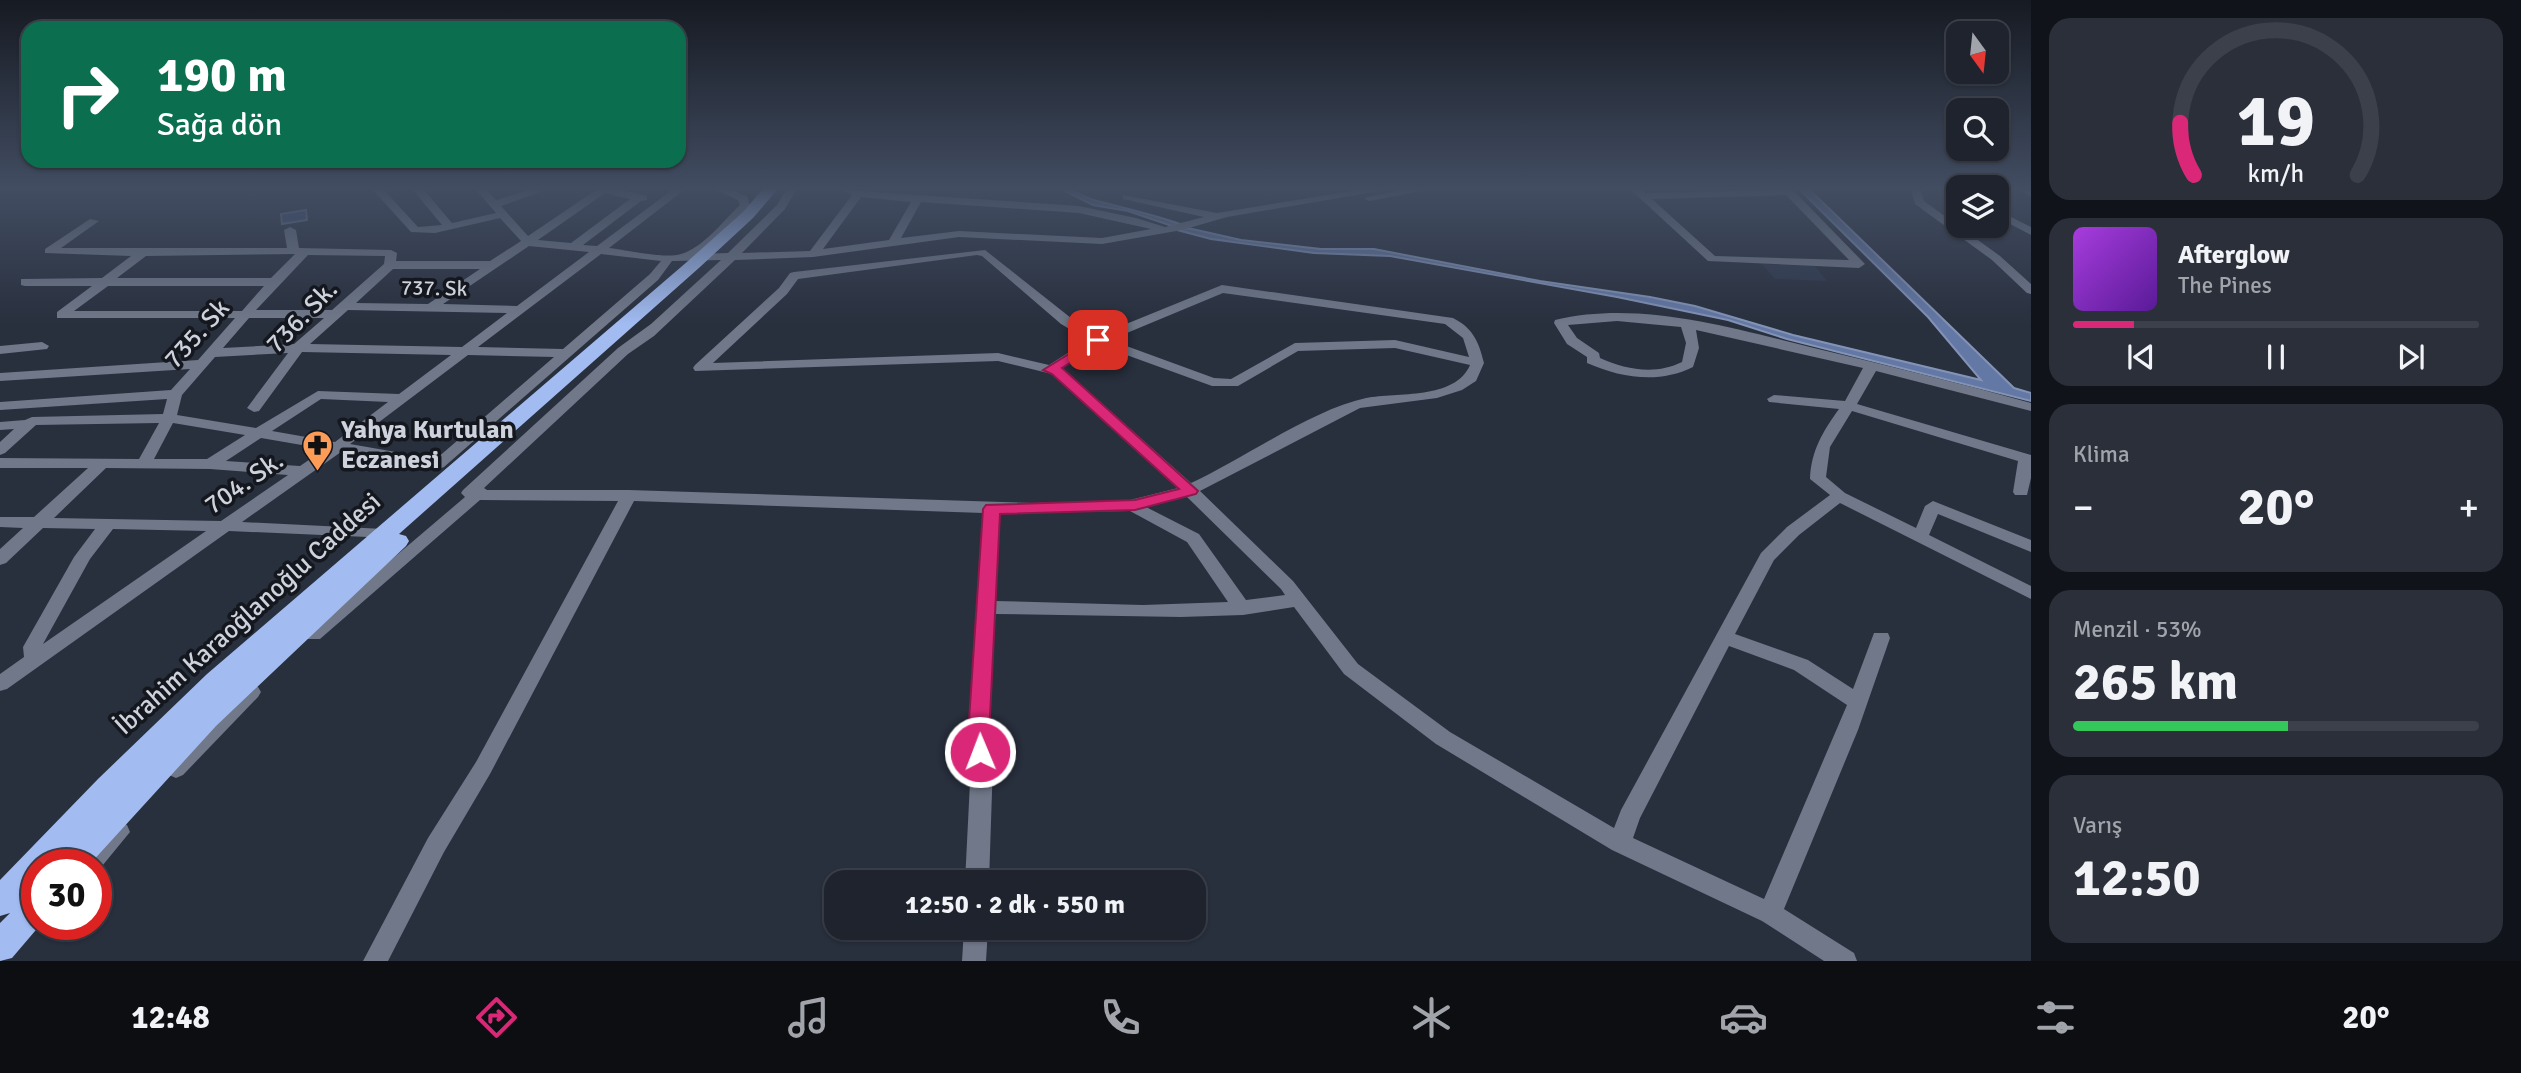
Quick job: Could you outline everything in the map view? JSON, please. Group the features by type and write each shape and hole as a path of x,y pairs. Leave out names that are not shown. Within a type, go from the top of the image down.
{"highway":[{"name":"İbrahim Karaoğlanoğlu Caddesi","path":"728,246 736,235"},
{"name":"İbrahim Karaoğlanoğlu Caddesi","path":"0,902 108,787 216,681 384,534 441,473 509,426 696,258 728,246 739,235"},
{"name":"İbrahim Karaoğlanoğlu Caddesi","path":"85,849 206,719 696,258"},
{"path":"0,947 21,923"}],"street":[{"path":"73,235 49,251 391,253 390,265 492,265"},
{"path":"291,235 293,248 301,251"},
{"path":"522,235 528,242 669,258 696,258 728,246 813,254 953,235"},
{"path":"433,306 538,235"},
{"path":"572,248 589,235"},
{"name":"704. Sk.","path":"4,676 34,658 336,448 622,235"},
{"path":"696,258 715,235"},
{"path":"104,849 177,768 273,670 347,602 476,495 654,327 728,246 744,235"},
{"path":"813,254 825,235"},
{"path":"893,243 898,235"},
{"path":"976,235 1102,241 1137,235"},
{"path":"1685,235 1712,259 1860,264 1831,235"},
{"path":"1964,235 1996,258 2031,290"},
{"name":"735. Sk","path":"144,463 169,418 175,394 301,251"},
{"path":"1477,363 1395,344 1295,347 1242,379 1223,384 1098,340 1066,321 985,253 977,252 794,276 783,291 700,368 729,369 975,357 998,358 1057,371 1190,491 1287,585 1351,670 1443,738 1620,843 1770,913 1845,961"},
{"path":"143,253 61,315 332,314"},
{"path":"0,450 32,421 169,418 336,448 441,473 564,354 654,278 669,258"},
{"name":"736. Sk.","path":"292,411 254,408 298,348 332,314 390,265"},
{"path":"25,282 274,282"},
{"path":"476,495 629,495 992,509 1135,505 1190,491 1355,405 1451,390 1475,373 1478,355 1470,338 1460,326 1448,321 1228,289 1098,340 1050,370"},
{"name":"737. Sk","path":"344,306 522,310"},
{"path":"1685,324 1690,329 1694,343 1688,364 1680,370 1645,373 1592,360 1594,356 1572,341 1560,323 1598,317 1685,324 1871,365 2031,407"},
{"path":"0,350 42,346"},
{"path":"0,377 298,348 564,354"},
{"path":"1871,365 1867,379 1826,439 1816,462 1818,479 1830,486 1839,496 2031,593"},
{"path":"0,406 175,394"},
{"path":"210,464 318,395 405,398"},
{"path":"1774,399 1790,403 1847,406 1922,426 2029,460 2021,492"},
{"path":"0,426 28,424"},
{"path":"0,463 210,464 303,471"},
{"path":"0,559 101,464"},
{"path":"375,961 436,845 483,768 629,495"},
{"path":"1620,843 1629,817 1767,557 1793,531 1839,496"},
{"path":"1135,505 1193,538 1243,609"},
{"path":"1920,537 1933,506 2031,546"},
{"path":"978,870 982,762 979,736 992,509"},
{"path":"0,522 225,526 384,534"},
{"path":"34,658 32,647 83,557 108,524"},
{"path":"987,607 1175,613 1243,609 1298,600"},
{"path":"1726,638 1801,665 1858,702"},
{"path":"1770,913 1858,702 1881,638"},
{"path":"7,961 25,940"},
{"path":"974,961 975,940"}],"shaded area":[{"path":"1762,264 1815,266 1827,281 1775,279"}],"water":[{"path":"1195,235 1218,235 1321,249 1374,249 1540,281 1650,297 1695,306 1793,335 1981,380 1928,317 1845,235 1856,235 2014,388 2031,393 2031,401 1787,339 1728,320 1617,297 1390,256 1314,253"}],"place":[{"name":"Yahya Kurtulan Eczanesi","path":"318,472"}],"route":[{"path":"980,752 992,509 1135,505 1190,491 1057,371 1050,370 1098,340"}]}
